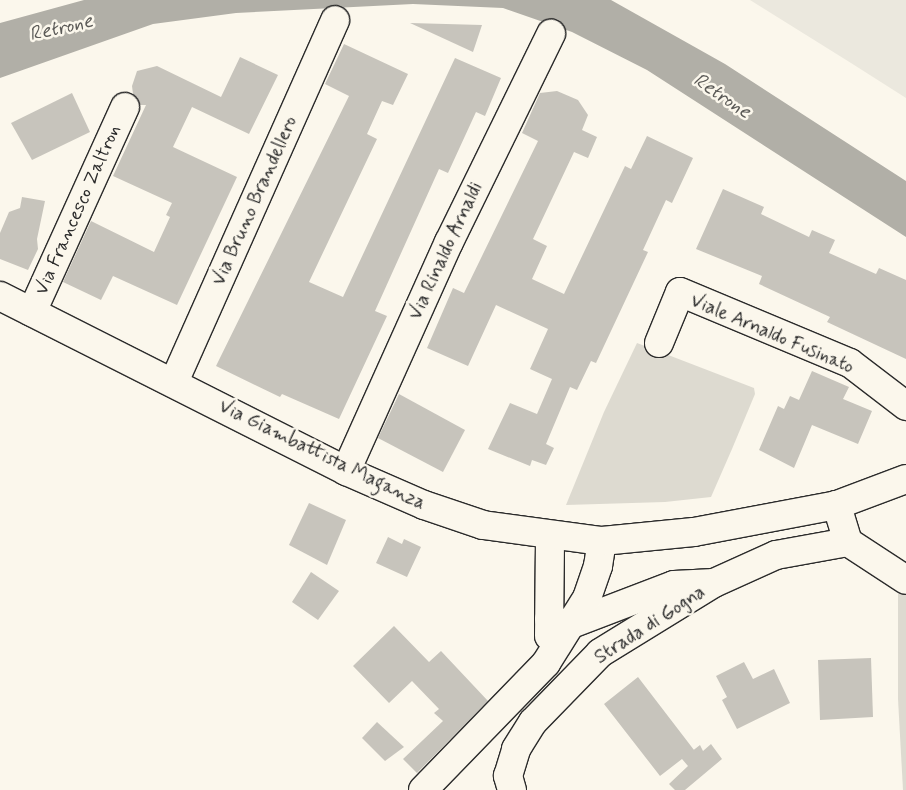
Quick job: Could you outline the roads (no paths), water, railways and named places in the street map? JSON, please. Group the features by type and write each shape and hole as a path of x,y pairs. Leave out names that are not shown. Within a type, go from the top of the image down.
{"street":[{"name":"Via Bruno Brandellero","path":"174,382 335,20"},
{"name":"Via Rinaldo Arnaldi","path":"346,471 448,242 551,34"},
{"name":"Via Francesco Zaltron","path":"32,312 125,107"},
{"name":"Viale Arnaldo Fusinato","path":"659,343 680,292 850,363 906,406"},
{"name":"Via Giambattista Maganza","path":"0,296 174,382 346,471 424,505 483,525 602,541 694,532 837,505"},
{"path":"906,479 837,505 848,542 906,580"},
{"path":"424,790 546,663 559,622 550,535"},
{"path":"559,622 587,598 598,566 602,541"},
{"name":"Strada di Gogna","path":"512,790 508,776 516,749 533,722 600,653 714,582 776,555 848,542"},
{"name":"Strada di Gogna","path":"559,622 674,585 714,582"}],"water":[{"name":"Retrone","path":"84,0 611,0 725,64 906,181 906,237 647,70 572,32 503,8 413,4 236,13 153,24 0,78 0,23"}]}
